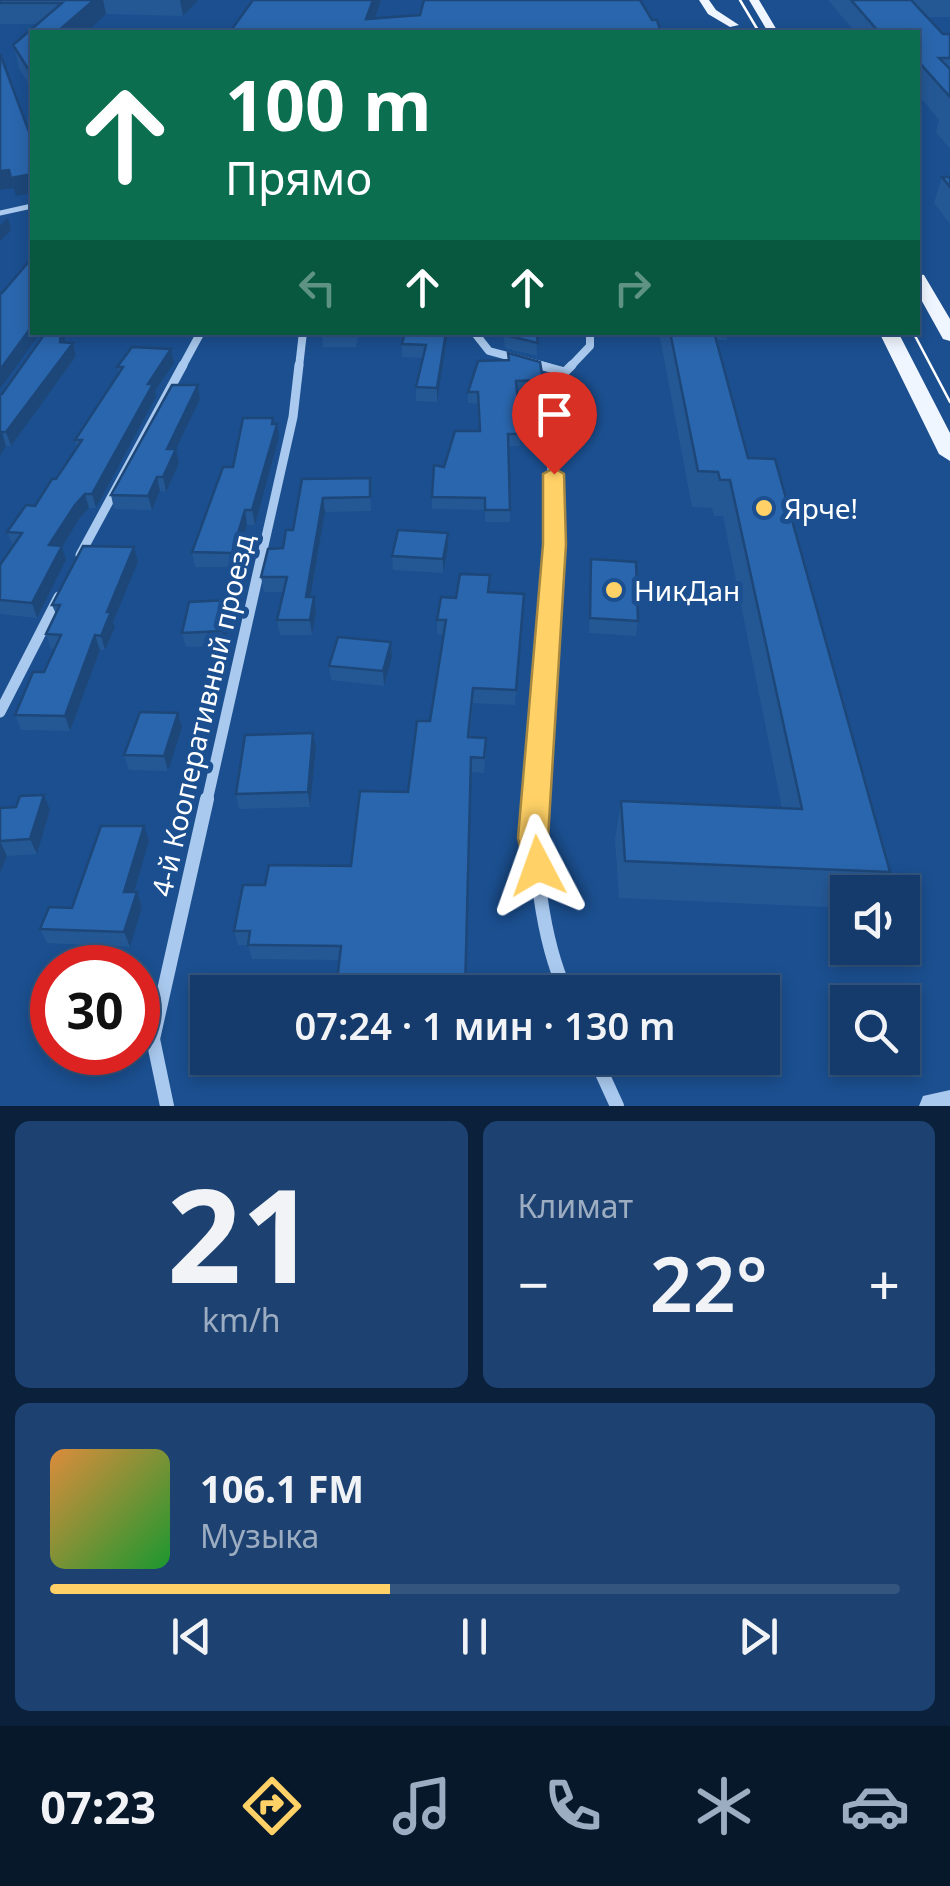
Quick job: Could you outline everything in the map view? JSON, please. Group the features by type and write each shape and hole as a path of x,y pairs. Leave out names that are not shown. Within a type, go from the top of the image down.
{"main road":[{"path":"704,0 712,12 736,29"},
{"path":"721,0 736,29"},
{"path":"754,0 772,29"},
{"path":"772,29 780,13"},
{"path":"920,282 950,335"},
{"path":"890,335 950,454"}],"street":[{"path":"0,214 30,206"},
{"path":"0,224 12,210"},
{"path":"77,560 199,335"},
{"name":"4-й Кооперативный проезд","path":"168,1106 152,1039 293,417 303,335"},
{"path":"476,335 489,351 565,372"},
{"path":"558,975 533,838 554,544 552,404 565,372 590,346 590,335"},
{"path":"0,712 68,577"},
{"path":"604,1075 618,1106"},
{"path":"933,1106 950,1104"}],"building":[{"path":"94,0 59,30 30,30 62,3 0,3"},
{"path":"253,0 373,0 366,19 420,15 424,0 640,0 660,30 215,30 232,29"},
{"path":"851,0 911,0 943,34 950,34 950,58 939,58 950,69 950,97 920,63 920,30 877,30"},
{"path":"30,30 30,72 13,45"},
{"path":"0,54 30,135 30,174 11,178 9,170 0,171"},
{"path":"30,260 30,329 0,370 0,293"},
{"path":"44,335 61,335 60,342 73,343 0,435 2,394"},
{"path":"404,335 446,335 437,388 416,387 426,345 402,344"},
{"path":"505,335 537,335 538,343"},
{"path":"671,335 715,335 748,458 775,459 890,872 625,861 621,801 802,809 730,480 720,480 718,472 698,471"},
{"path":"132,347 171,349 148,384 153,384 92,494 85,494 75,505 49,545 62,546 32,603 0,600 0,565 22,533 7,532 26,505 35,506 52,479 56,479 82,440 75,440"},
{"path":"508,353 540,362 543,380 516,381 521,434 508,434 510,510 485,510 485,498 432,497 434,465 444,467 455,431 480,431 478,392 468,392 478,361 509,360"},
{"path":"172,385 198,385 167,449 176,449 163,477 157,477 148,496 111,495"},
{"path":"243,418 273,418 272,424 277,424 252,510 245,510 232,553 192,552 223,467 233,467"},
{"path":"370,478 370,497 323,498 306,597 314,597 310,620 277,620 287,577 261,577 268,549 283,548 286,530 293,530 302,479"},
{"path":"398,530 448,533 443,559 392,556"},
{"path":"83,546 134,547 107,612 111,612 101,636 95,635 65,716 15,715 33,672 44,672 61,635 46,634 60,605 52,605"},
{"path":"591,559 636,562 638,621 590,618"},
{"path":"460,574 490,575 488,592 524,594 516,690 473,688 468,737 486,738 484,758 471,757 465,975 338,975 341,946 248,945 250,931 234,931 243,885 265,885 269,865 351,866 360,791 408,792 417,721 430,721 446,620 437,620 441,597 456,598"},
{"path":"228,600 222,631 182,633 189,602"},
{"path":"338,637 391,642 383,671 329,666"},
{"path":"140,712 178,713 164,756 124,755"},
{"path":"313,733 308,792 236,794 245,735"},
{"path":"44,795 30,839 0,841 0,808 16,807 20,796"},
{"path":"101,826 144,826 124,892 137,892 124,932 40,929 49,907 72,908"}],"tram line":[{"path":"740,0 758,30"},
{"path":"915,335 950,402"}],"place":[{"name":"Ярче!","path":"764,508"},
{"name":"НикДан","path":"614,590"}],"route":[{"path":"538,866 533,838 554,544 554,474"}]}
